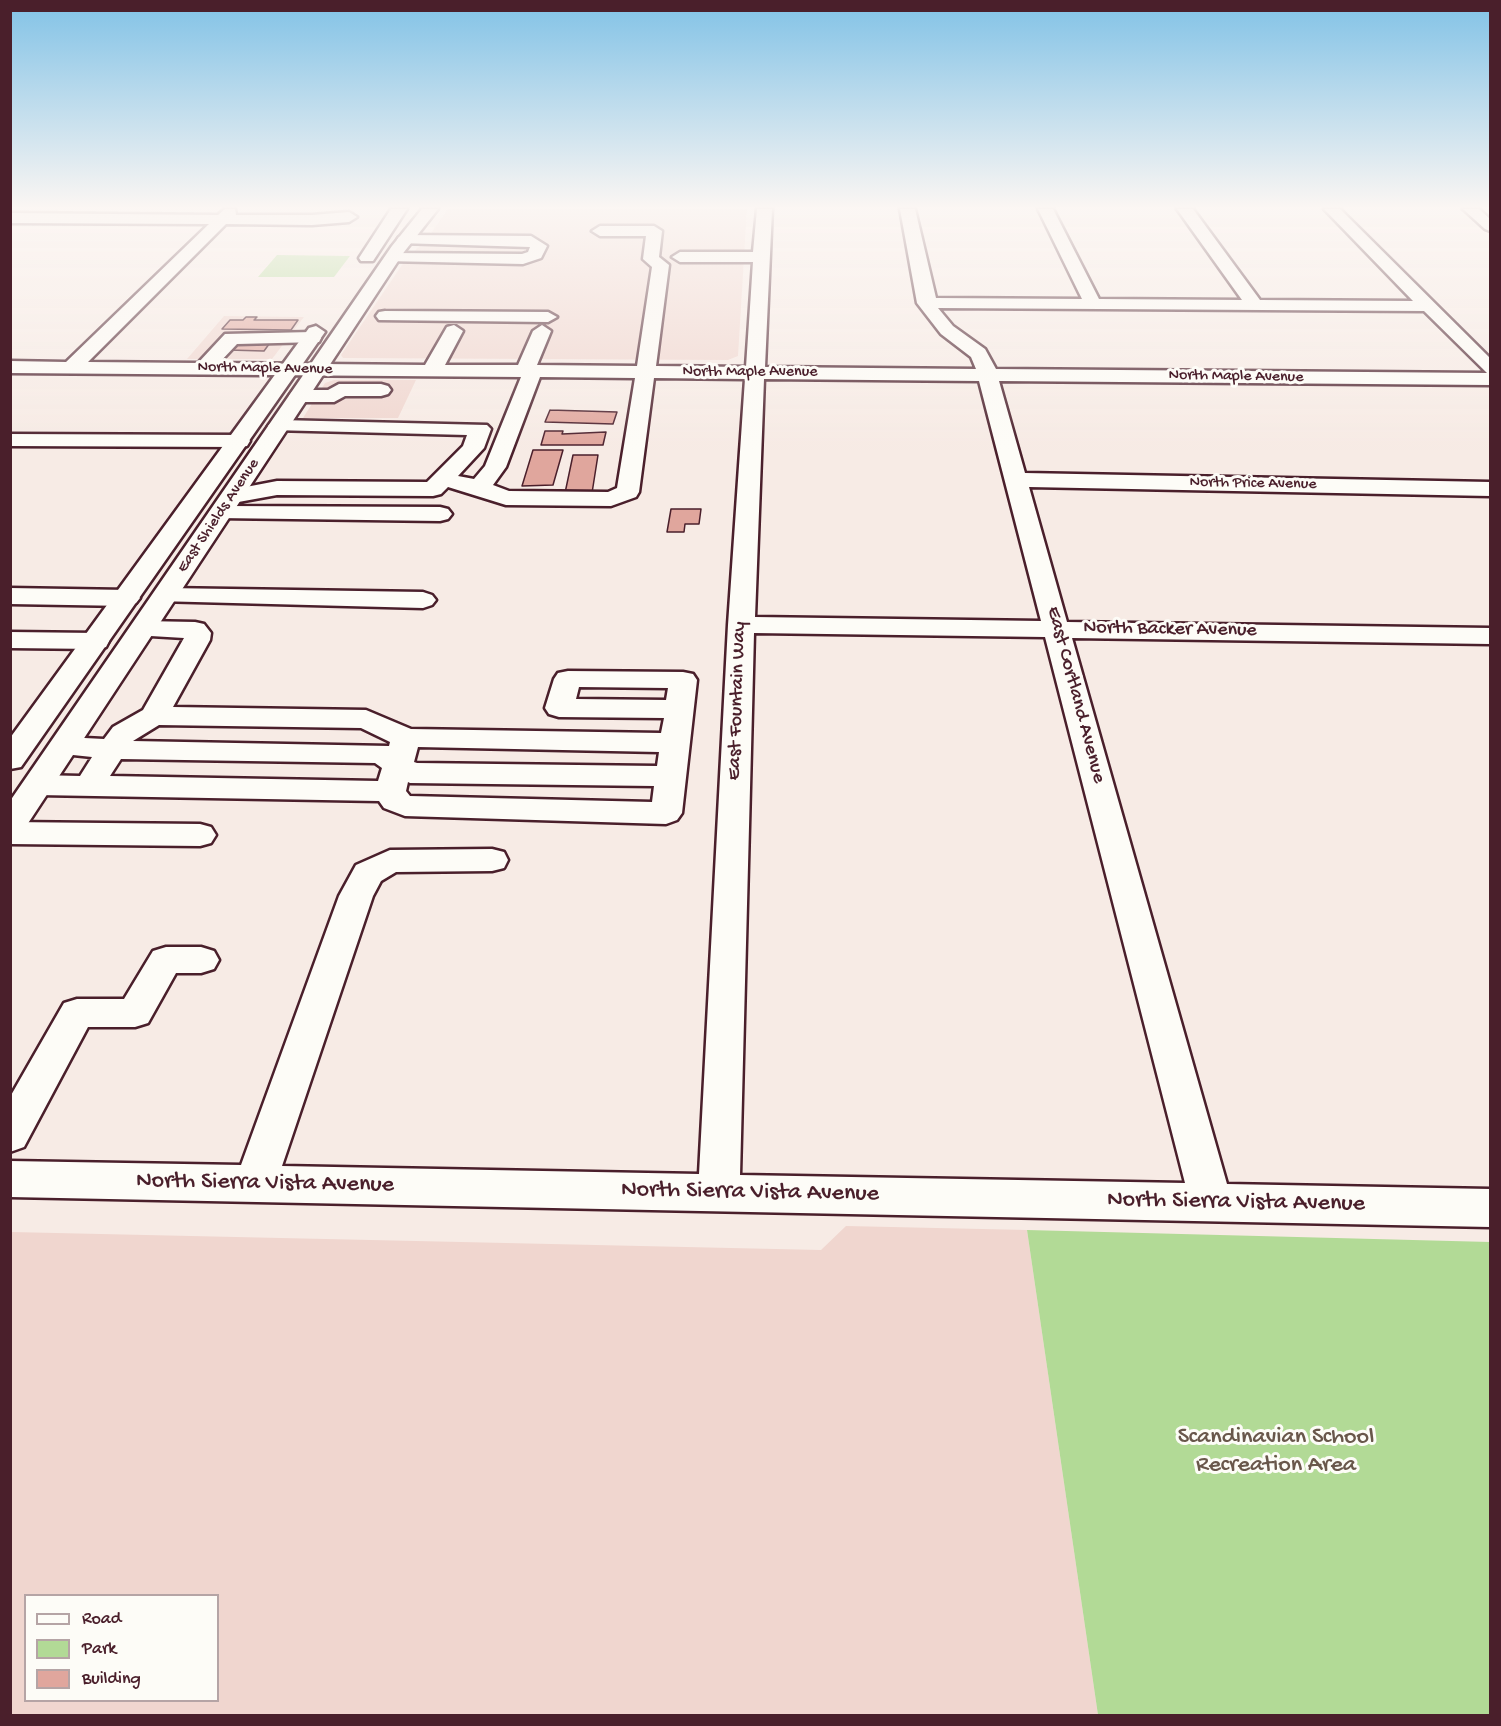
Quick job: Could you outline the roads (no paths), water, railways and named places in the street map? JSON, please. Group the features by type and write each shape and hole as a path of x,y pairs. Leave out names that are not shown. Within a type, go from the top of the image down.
{"street":[{"path":"72,367 151,290"},
{"name":"East Shields Avenue","path":"10,826 371,290"},
{"path":"449,474 506,498 610,500 628,492 658,290"},
{"name":"East Fountain Way","path":"719,1193 741,625 759,290"},
{"name":"East Cortland Avenue","path":"923,290 926,303 938,321 978,353 984,362 1211,1202"},
{"path":"1086,290 1093,304"},
{"path":"1244,290 1256,306"},
{"path":"1412,290 1491,368"},
{"path":"926,303 1428,306"},
{"path":"353,316 545,324 495,467 479,487"},
{"name":"East Shields Avenue","path":"14,750 127,598 324,320"},
{"path":"432,370 454,331"},
{"path":"211,361 232,338 312,338"},
{"path":"247,362 267,351 277,338"},
{"name":"North Maple Avenue","path":"10,367 72,367 211,361 247,362 290,369 1491,379"},
{"path":"366,390 378,370"},
{"path":"300,396 334,396 339,390 397,390"},
{"path":"227,504 277,488 433,489 472,448 480,429 279,426"},
{"path":"10,440 238,441"},
{"name":"North Price Avenue","path":"1015,480 1491,489"},
{"path":"227,504 440,514"},
{"path":"10,596 127,598"},
{"path":"166,596 423,600"},
{"name":"North Backer Avenue","path":"741,625 1491,636"},
{"path":"143,629 195,630 198,633 197,640 154,716"},
{"path":"10,640 96,641 102,645 96,659 67,702 50,735 65,746 112,749 382,754 410,773 669,776"},
{"path":"89,785 123,733 154,716 366,718 398,764 395,801 405,806 666,813 673,743 683,680 568,679 559,708 678,710"},
{"path":"38,785 89,785 673,743"},
{"path":"10,833 200,835"},
{"path":"255,1184 356,896 368,873 390,861 492,860"},
{"path":"10,1135 77,1013 135,1012 166,960 201,960"},
{"name":"North Sierra Vista Avenue","path":"10,1179 1491,1208"}],"park label":[{"name":"Scandinavian School Recreation Area","path":"1276,1452"}]}
